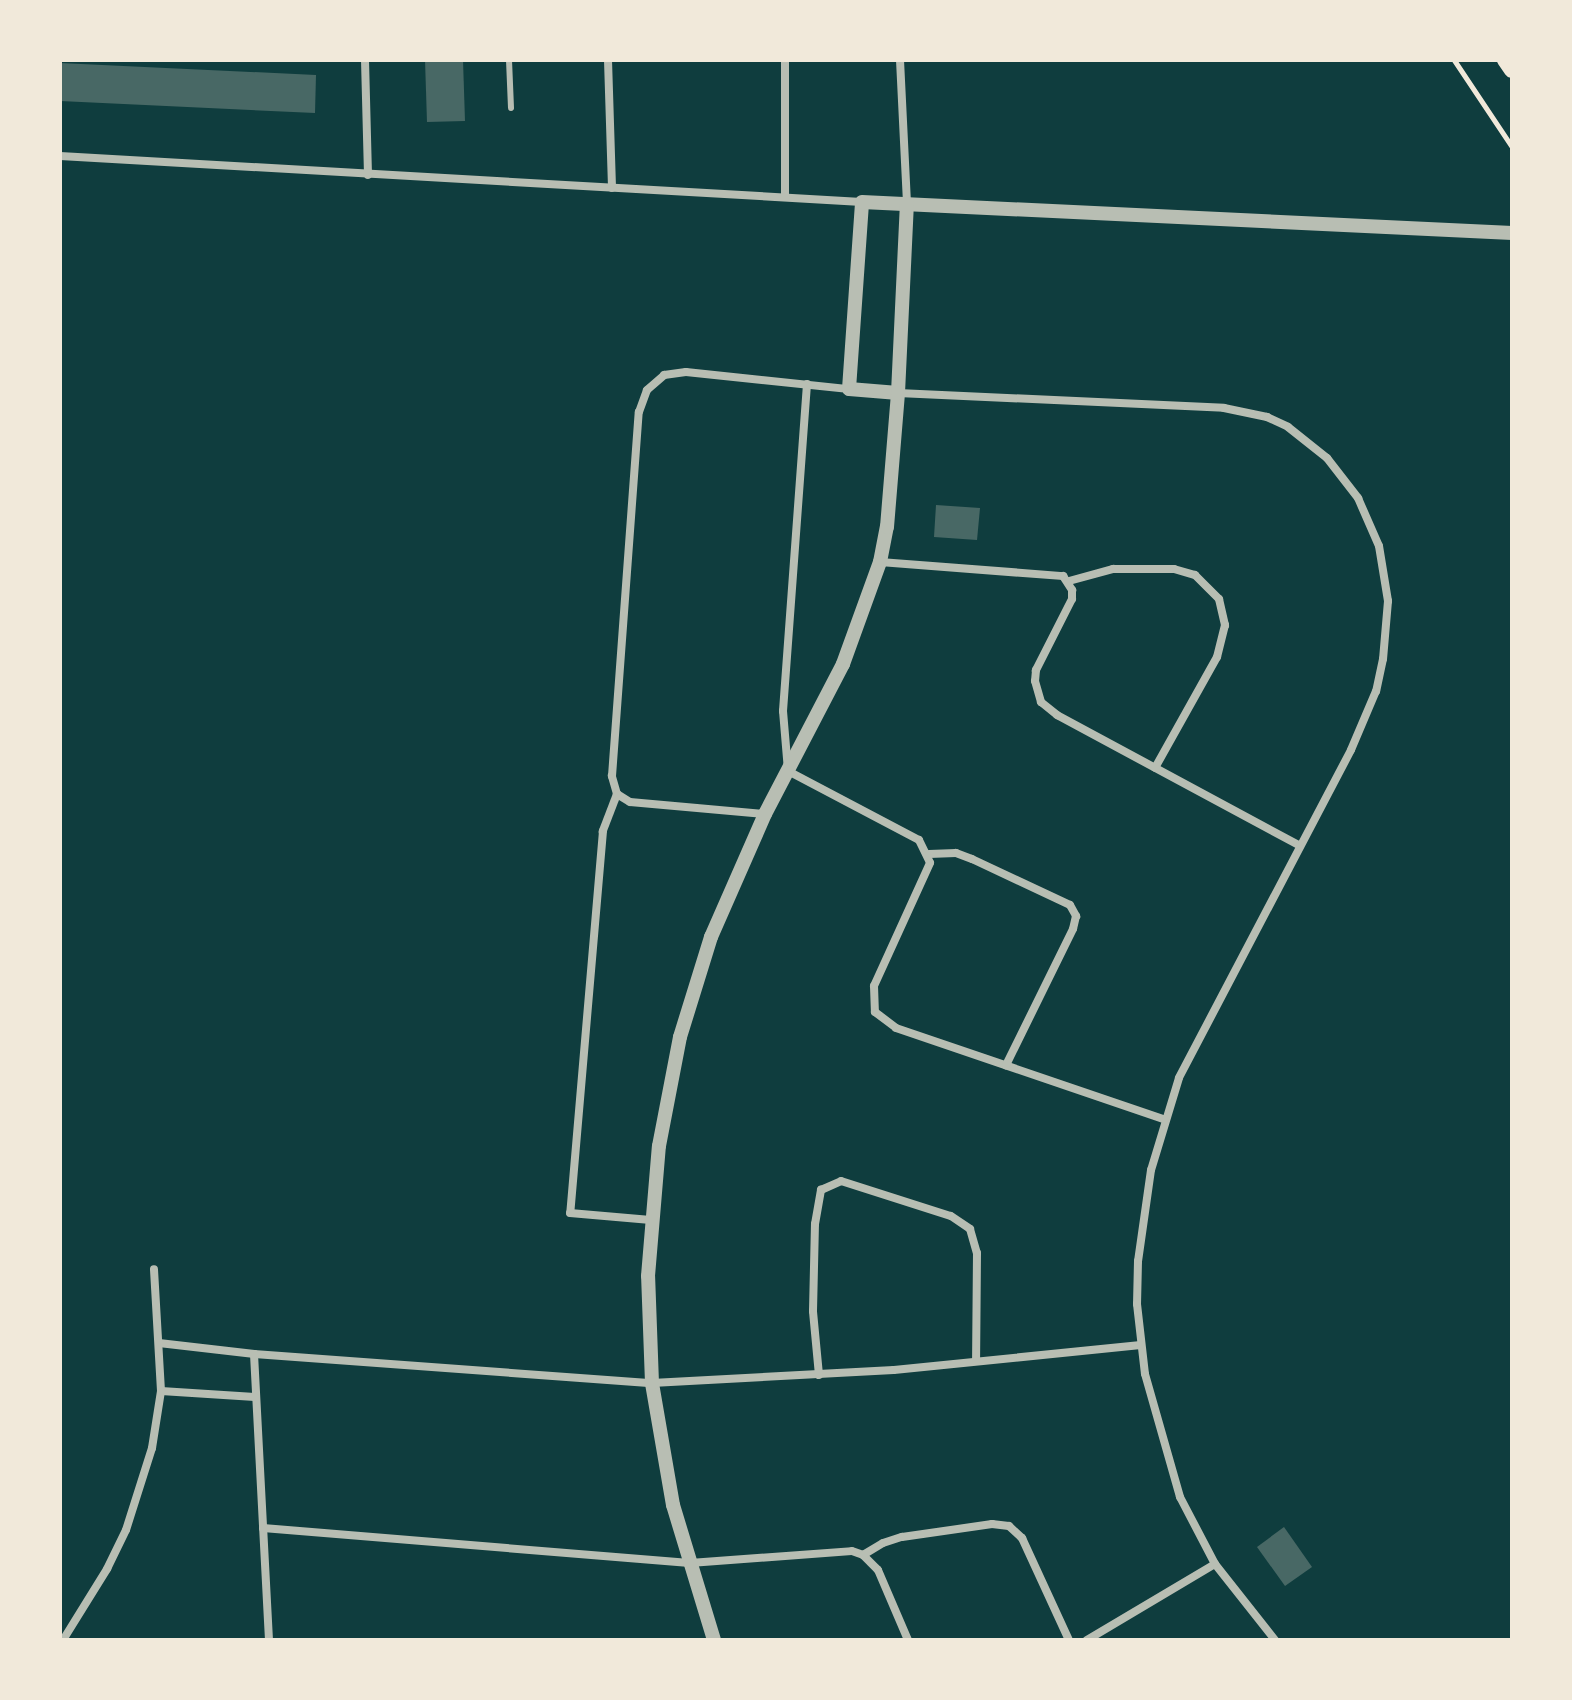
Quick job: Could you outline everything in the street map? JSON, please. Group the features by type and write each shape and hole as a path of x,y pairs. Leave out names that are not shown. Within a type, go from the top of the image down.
{"main road":[{"path":"1505,60 1512,70"}],"street":[{"path":"365,60 368,175"},
{"path":"608,60 612,188"},
{"path":"785,60 785,197"},
{"path":"714,1640 670,1491 652,1383 648,1290 651,1220 662,1131 690,1001 711,937 765,814 843,664 880,562 887,527 898,393 907,204 900,60"},
{"path":"60,156 862,202 1512,233"},
{"path":"849,389 862,202"},
{"path":"651,1220 570,1213 603,831 617,794 612,776 639,412 641,400 654,381 664,375 686,372 898,393 1246,411 1288,427 1327,458 1358,498 1379,546 1385,572 1387,631 1376,691 1365,721 1198,1036 1164,1119 1142,1220 1137,1304 1141,1345 1167,1460 1196,1532 1215,1564 1275,1640"},
{"path":"788,771 783,711 807,384"},
{"path":"880,562 1055,572 1069,581 1072,599 1036,670 1036,693 1049,710 1300,846"},
{"path":"1069,581 1113,569 1174,569 1195,575 1219,599 1225,625 1220,649 1155,768"},
{"path":"788,771 912,835 929,854 929,871 874,986 875,1012 896,1028 1164,1119"},
{"path":"617,794 630,802 765,814"},
{"path":"929,854 956,853 972,859 1070,905 1076,916 1073,929 1006,1065"},
{"path":"819,1375 813,1311 816,1213 821,1190 841,1181 951,1216 970,1229 976,1244 976,1361"},
{"path":"63,1640 107,1569 126,1530 152,1448 161,1391 154,1269"},
{"path":"159,1343 254,1354 652,1383 819,1375 1141,1345"},
{"path":"254,1354 269,1640"},
{"path":"161,1391 255,1397"},
{"path":"863,1555 883,1543 902,1537 992,1524 1009,1526 1022,1538 1069,1640"},
{"path":"263,1528 690,1563 841,1551 863,1555 878,1570 908,1640"},
{"path":"1087,1640 1215,1564"}],"lane":[{"path":"509,60 511,108"}],"path":[{"path":"1454,60 1512,147"}],"building":[{"path":"425,60 463,60 465,121 427,122"},
{"path":"60,63 316,75 315,113 60,101"},
{"path":"936,505 980,508 977,540 934,537"},
{"path":"1284,1527 1312,1567 1285,1586 1257,1547"}]}
